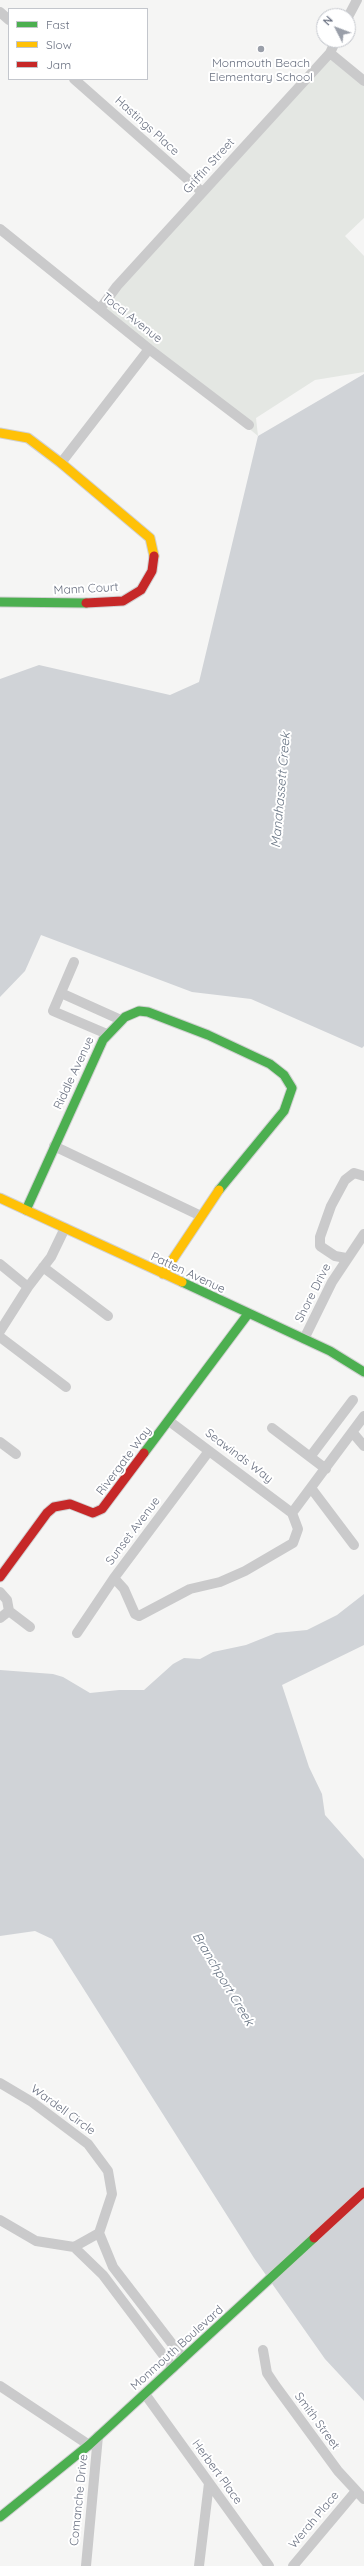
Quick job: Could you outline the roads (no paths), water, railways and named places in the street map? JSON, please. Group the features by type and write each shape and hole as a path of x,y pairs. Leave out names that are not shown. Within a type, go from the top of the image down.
{"street":[{"path":"0,12 8,19"},
{"name":"Griffin Street","path":"100,309 117,286 330,53 332,48"},
{"path":"330,53 364,81"},
{"name":"Hastings Place","path":"75,80 202,192"},
{"name":"Tocci Avenue","path":"0,229 149,349 249,425"},
{"path":"61,463 149,349"},
{"name":"Mann Court","path":"0,433 20,434 28,438 61,463 150,538 154,552 152,571 140,590 131,597 116,602 0,602"},
{"path":"74,962 53,1011 107,1034"},
{"path":"61,993 121,1020 131,1013 148,1012 208,1035 270,1064 284,1075 292,1088 284,1111 229,1175 163,1274"},
{"name":"Riddle Avenue","path":"26,1210 54,1146 107,1034 121,1020"},
{"path":"54,1146 201,1216"},
{"name":"Shore Drive","path":"346,1258 335,1256 320,1246 320,1237 331,1206 345,1180 354,1173 364,1176"},
{"name":"Patten Avenue","path":"0,1198 330,1351 364,1372"},
{"path":"0,1331 28,1287 51,1257 65,1228"},
{"name":"Shore Drive","path":"304,1339 346,1258 364,1234"},
{"path":"0,1264 28,1287"},
{"path":"43,1267 108,1316"},
{"name":"Rivergate Way","path":"0,1577 47,1513 54,1508 70,1504 93,1512 102,1509 248,1314"},
{"path":"0,1336 66,1387"},
{"path":"310,1457 353,1400"},
{"path":"292,1513 353,1433 364,1416"},
{"name":"Seawinds Way","path":"169,1421 292,1513"},
{"path":"272,1428 326,1468"},
{"path":"353,1433 364,1446"},
{"path":"0,1442 16,1454"},
{"name":"Sunset Avenue","path":"210,1451 114,1578 124,1589 135,1614 142,1615 190,1589 220,1582 246,1571 293,1543 298,1529 292,1513"},
{"path":"311,1488 354,1545"},
{"path":"77,1633 114,1578"},
{"path":"0,1592 7,1600 9,1611 30,1627"},
{"path":"0,1618 9,1611"},
{"name":"Wardell Circle","path":"0,2083 79,2135 108,2171 112,2194 98,2233"},
{"name":"Monmouth Boulevard","path":"0,2517 89,2445 364,2192"},
{"path":"0,2220 36,2241 74,2247 103,2275 172,2368"},
{"path":"74,2247 98,2233 114,2267 183,2358"},
{"name":"Smith Street","path":"263,2350 267,2373 275,2385 356,2492 364,2499"},
{"name":"Comanche Drive","path":"0,2386 89,2445"},
{"name":"Herbert Place","path":"145,2394 269,2566"},
{"name":"Comanche Drive","path":"86,2566 98,2436"},
{"path":"199,2566 209,2484"},
{"name":"Werah Place","path":"293,2566 356,2492"}],"water":[{"name":"Manahassett Creek","path":"364,374 364,1046 362,1048 251,999 192,992 41,935 25,971 0,997 0,679 39,665 170,695 199,682 258,436"},
{"name":"Branchport Creek","path":"364,1594 364,1645 282,1685 309,1767 322,1794 325,1815 364,1859 364,2401 325,2359 254,2258 52,1939 35,1931 0,1936 0,1670 53,1674 63,1677 90,1693 119,1690 144,1690 173,1664 184,1658 200,1659 213,1652 246,1645 276,1633 307,1630 337,1615"}],"place":[{"name":"Monmouth Beach Elementary School","path":"261,49"}]}
